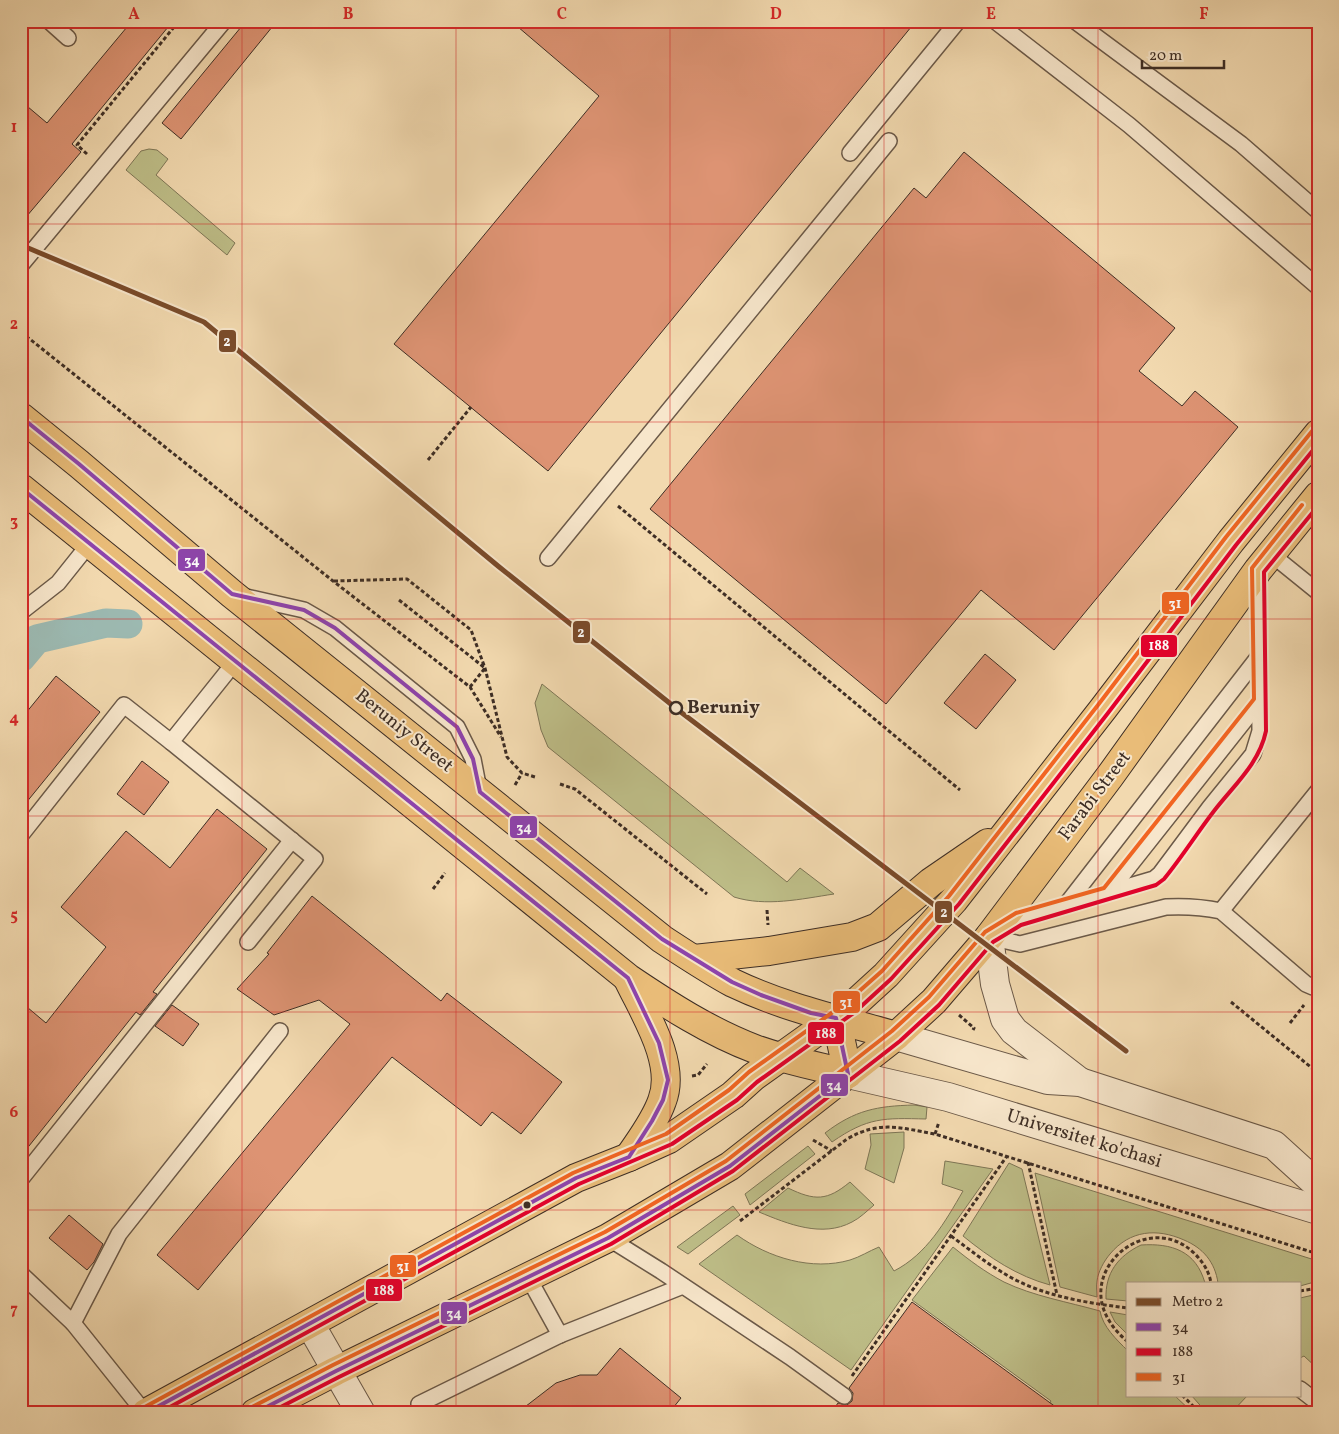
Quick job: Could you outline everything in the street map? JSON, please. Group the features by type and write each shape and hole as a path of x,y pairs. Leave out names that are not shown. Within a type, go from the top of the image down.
{"main road":[{"name":"Beruniy Street","path":"21,417 232,594 662,939 732,982 761,995 811,1013 836,1018 896,1036"},
{"path":"145,1413 576,1178 669,1139 733,1095 753,1077 851,1007 886,975 954,900 1231,541 1318,434"},
{"path":"21,488 628,978 668,1005 729,1038 757,1050 848,1074 836,1018"},
{"name":"Farabi Street","path":"608,1238 730,1166 896,1036 934,1001 989,937 1110,776 1265,562 1318,496"},
{"path":"694,960 769,952 852,937 878,927 931,882 1009,827"},
{"path":"628,978 659,1043 668,1080 663,1100 629,1157"},
{"path":"255,1413 336,1370 608,1238"}],"street":[{"path":"989,937 995,984 1005,1019 1020,1035 1080,1082"},
{"path":"896,1036 1048,1080 1080,1082 1274,1145 1318,1185"},
{"name":"Universitet ko'chasi","path":"848,1074 948,1097 1318,1210"},
{"path":"310,1324 361,1413"}],"lane":[{"path":"49,21 68,38"},
{"path":"21,265 224,21"},
{"path":"850,153 958,21"},
{"path":"995,21 1129,125 1318,287"},
{"path":"1075,21 1241,144 1318,211"},
{"path":"548,558 889,142"},
{"path":"21,612 58,583 90,543"},
{"path":"989,937 1018,918 1146,883 1160,874 1210,807 1253,754 1260,731 1259,656 1265,562 1318,592"},
{"path":"232,594 304,610 335,628 457,727 473,760 480,792"},
{"path":"1065,906 1259,656"},
{"path":"170,742 235,662"},
{"path":"1108,893 1260,701"},
{"path":"21,835 124,705 315,859 248,942"},
{"path":"1221,911 1318,792"},
{"path":"21,1179 292,840"},
{"path":"989,937 1020,944 1166,906 1189,906 1221,911 1306,984 1313,987 1318,985"},
{"path":"74,1323 119,1234 280,1031"},
{"path":"608,1238 790,1357 842,1394"},
{"path":"21,1274 74,1323 145,1413"},
{"path":"528,1277 560,1335"},
{"path":"419,1404 560,1335 683,1286"},
{"path":"1302,1391 1318,1403"}],"path":[{"path":"103,167 77,145 179,21"},
{"path":"21,332 333,581 470,687 500,737"},
{"path":"428,460 471,407"},
{"path":"602,493 960,790"},
{"path":"333,581 407,579 471,630 485,668 500,737 507,758 522,773 535,777"},
{"path":"399,600 485,668"},
{"path":"470,687 485,668"},
{"path":"512,791 522,773"},
{"path":"560,784 575,789 707,894"},
{"path":"433,889 445,873"},
{"path":"1231,1002 1318,1073"},
{"path":"740,1220 860,1132 889,1126 935,1134 1318,1254"},
{"path":"813,1140 832,1151"},
{"path":"842,1394 1007,1156"},
{"path":"1028,1162 1058,1295"},
{"path":"951,1236 1005,1274 1032,1287 1102,1305 1126,1308"},
{"path":"1126,1340 1109,1321 1102,1305 1102,1281 1108,1267 1121,1250 1147,1238 1174,1241 1189,1248 1201,1260 1210,1275 1211,1282"},
{"path":"1302,1291 1318,1288"},
{"path":"1183,1396 1200,1413"}],"green space":[{"path":"157,150 168,159 156,175 235,243 227,255 126,170 141,151"},
{"path":"542,684 787,882 800,868 834,894 771,902 734,897 548,747 541,730 535,703"},
{"path":"914,1105 927,1107 926,1119 887,1119 866,1123 832,1142 825,1133 857,1114 877,1108"},
{"path":"904,1132 904,1148 894,1183 865,1169 871,1145 870,1134"},
{"path":"808,1146 815,1154 750,1205 745,1194"},
{"path":"945,1161 993,1169 851,1370 699,1264 737,1235 749,1243 777,1256 806,1263 836,1263 850,1260 879,1247 894,1271 906,1264 926,1246 942,1225 963,1191 942,1184"},
{"path":"1009,1163 1022,1169 1050,1285 1026,1277 1004,1265 983,1252 963,1236"},
{"path":"1035,1173 1318,1261 1318,1281 1302,1285 1302,1282 1218,1282 1211,1262 1191,1243 1164,1234 1144,1234 1126,1240 1110,1254 1099,1274 1097,1297 1060,1287"},
{"path":"850,1182 874,1205 855,1220 841,1227 829,1229 805,1228 759,1212 788,1188 813,1197 821,1197 834,1193"},
{"path":"733,1206 740,1215 688,1254 677,1247"},
{"path":"1141,1245 1152,1245 1181,1251 1196,1263 1205,1282 1126,1282 1126,1301 1106,1299 1108,1281 1114,1266 1133,1249"},
{"path":"953,1247 984,1270 1015,1287 1100,1311 1107,1328 1126,1349 1126,1396 1175,1396 1193,1413 1049,1413 1045,1410 1051,1401 912,1300"},
{"path":"1318,1294 1318,1369 1304,1356 1302,1357 1302,1298"},
{"path":"1110,1312 1126,1315 1126,1333 1115,1322"},
{"path":"1192,1396 1247,1396 1231,1413 1207,1413"}],"building":[{"path":"132,21 173,21 72,144 81,152 21,223 21,101 47,123"},
{"path":"246,21 277,21 181,139 162,123"},
{"path":"511,21 916,21 548,471 394,344 599,96"},
{"path":"964,152 1175,328 1139,371 1182,406 1195,391 1238,427 1054,650 981,590 886,704 650,509 914,188 926,198"},
{"path":"985,654 1016,680 976,729 944,703"},
{"path":"56,676 100,712 21,809 21,719"},
{"path":"142,761 169,782 144,815 117,794"},
{"path":"217,809 267,849 153,992 157,994 140,1015 136,1012 21,1156 21,1002 46,1023 106,947 61,907 126,831 170,868"},
{"path":"312,896 441,1001 447,993 562,1082 521,1134 492,1112 481,1126 392,1057 198,1290 157,1255 350,1024 319,1000 274,1015 237,989 269,954 267,953"},
{"path":"172,1005 199,1024 183,1046 155,1026"},
{"path":"69,1215 103,1244 94,1262 87,1270 49,1238"},
{"path":"912,1302 1064,1413 831,1413 838,1403 847,1405 852,1401 853,1393 849,1388"},
{"path":"620,1348 681,1398 669,1413 517,1413 556,1383 580,1375 597,1375"}],"waterway":[{"path":"21,658 37,639 106,623 128,624"}],"metro line":[{"name":"2","path":"21,245 204,322 498,566 682,713 1126,1051"}],"transit line":[{"name":"34","path":"21,417 232,594 304,610 335,628 457,727 473,759 480,792 662,939 732,982 761,995 811,1013 836,1018 848,1074 730,1166 608,1238 336,1371 255,1413"},
{"name":"31","path":"143,1408 573,1173 666,1134 729,1090 749,1072 847,1002 882,971 949,896 1226,537 1313,430"},
{"name":"188","path":"159,1413 579,1184 672,1144 737,1100 757,1082 855,1012 891,979 959,904 1236,545 1318,444"},
{"name":"34","path":"21,488 628,978 659,1043 668,1080 663,1100 629,1157 576,1178 146,1413"},
{"name":"31","path":"252,1407 333,1365 605,1232 726,1161 892,1031 929,997 985,932 1016,913 1104,888 1254,699 1252,568 1302,505"},
{"name":"188","path":"269,1413 611,1244 733,1171 900,1041 939,1005 993,942 1021,925 1156,885 1164,879 1214,811 1245,774 1263,743 1266,731 1264,572 1313,512"}],"place":[{"name":"Beruniy","path":"676,708"}]}
